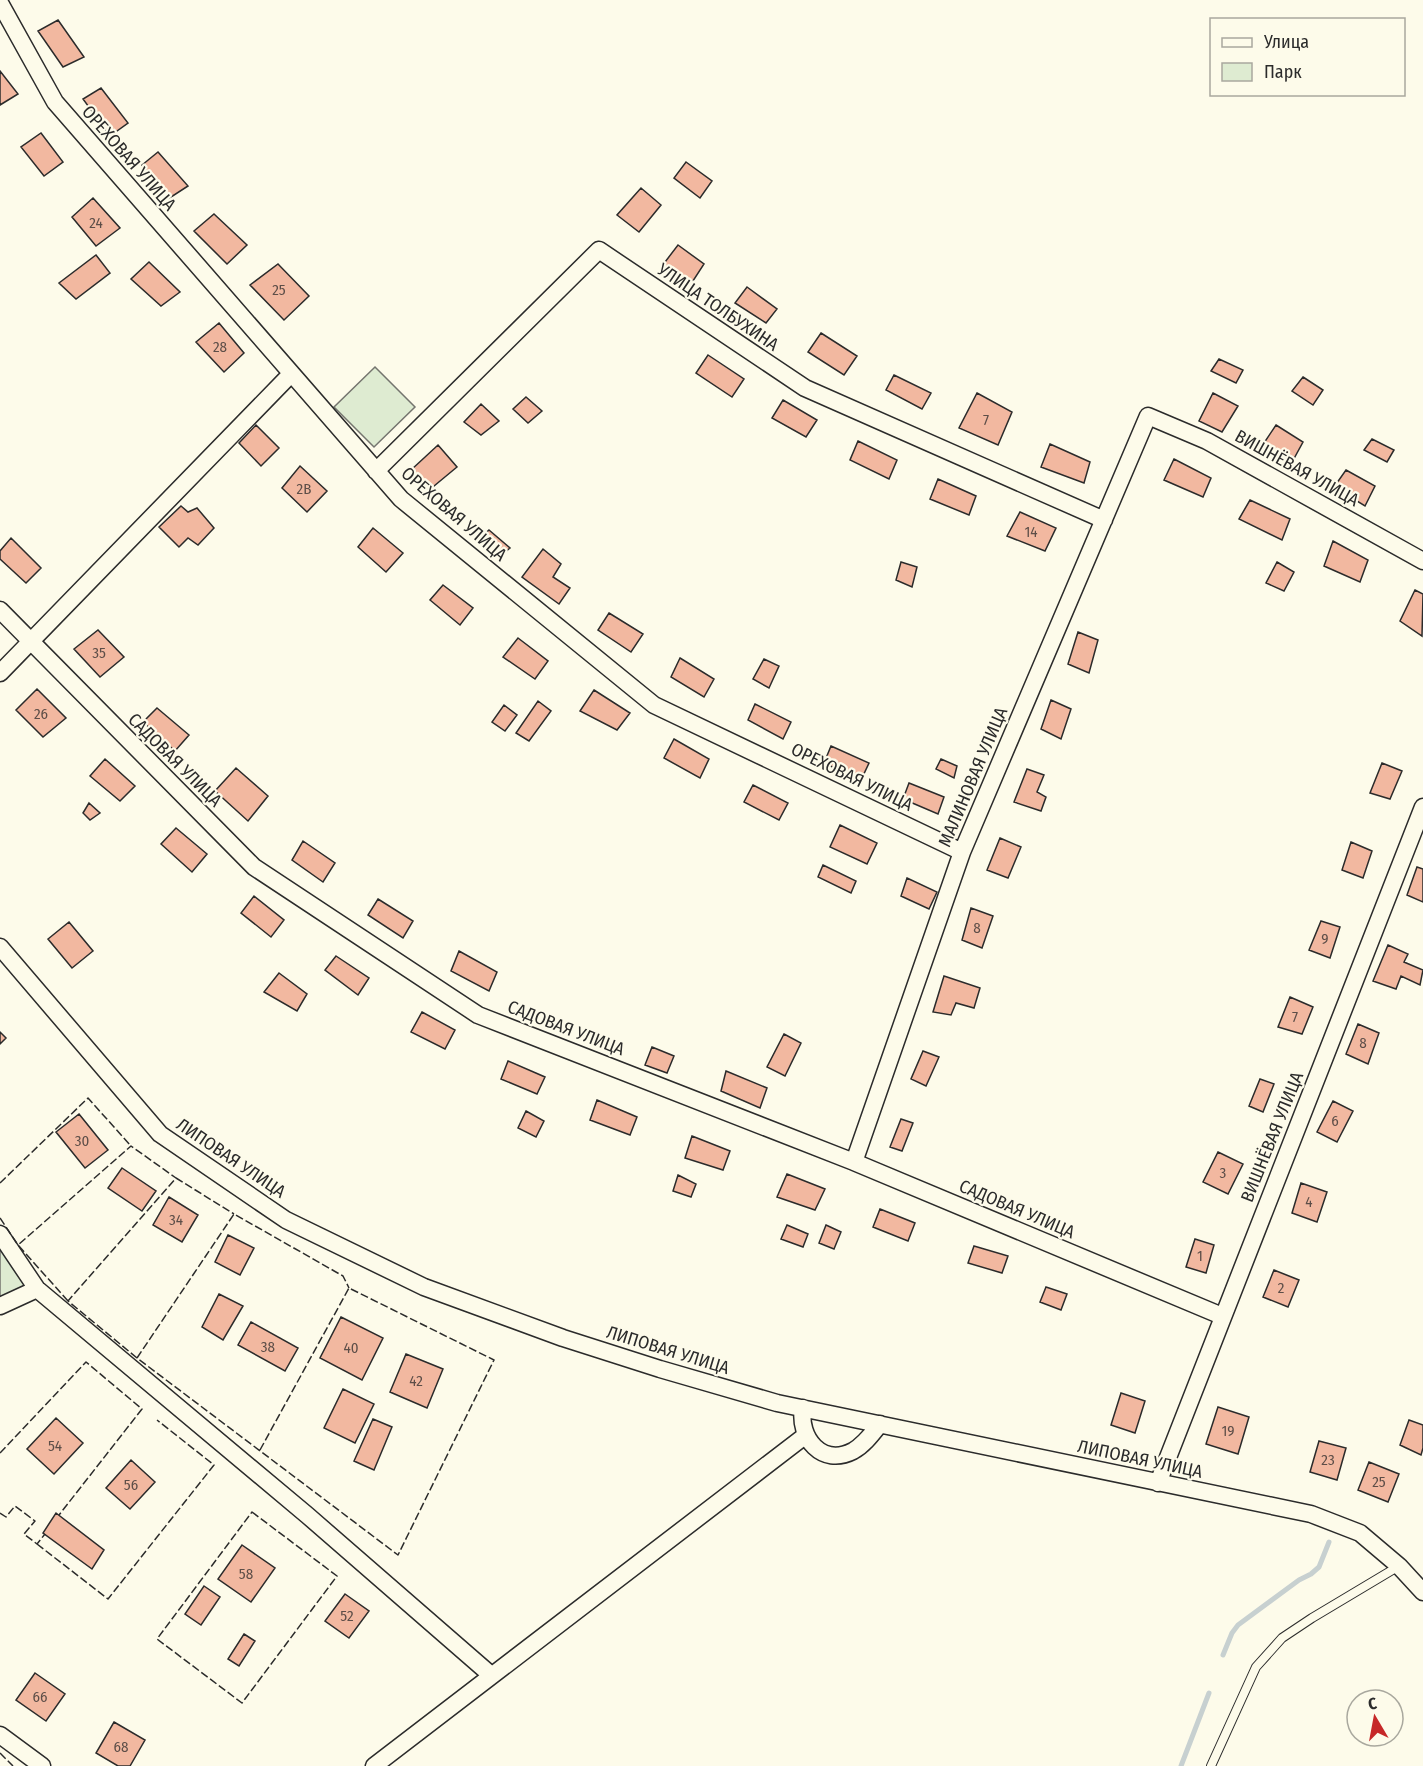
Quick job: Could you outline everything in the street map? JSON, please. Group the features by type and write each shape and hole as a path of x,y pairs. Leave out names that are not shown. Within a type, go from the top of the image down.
{"street":[{"name":"ОРЕХОВАЯ УЛИЦА","path":"0,3 55,102 401,499 654,705 962,852"},
{"name":"УЛИЦА ТОЛБУХИНА","path":"376,471 599,250 805,388 1104,520"},
{"path":"0,673 291,374"},
{"name":"МАЛИНОВАЯ УЛИЦА","path":"854,1162 962,852 1148,416"},
{"name":"ВИШНЁВАЯ УЛИЦА","path":"1148,416 1207,441 1423,561"},
{"name":"САДОВАЯ УЛИЦА","path":"0,610 29,642 254,867 478,1015 854,1162 1222,1316"},
{"name":"ВИШНЁВАЯ УЛИЦА","path":"1158,1482 1423,807"},
{"name":"ЛИПОВАЯ УЛИЦА","path":"0,947 160,1134 286,1220 424,1287 563,1338 777,1403 1311,1514 1360,1533 1399,1566 1423,1592"},
{"path":"0,1234 37,1289 307,1515 491,1675"},
{"path":"0,1306 37,1289"},
{"path":"803,1408 801,1418 806,1435 811,1446 822,1454 834,1456 853,1450 869,1438 880,1425"},
{"path":"374,1766 806,1435"},
{"path":"0,1735 42,1766"}],"lane":[{"path":"1211,1766 1256,1667 1282,1638 1399,1566"}],"green space":[{"path":"375,367 415,407 374,447 334,407"},
{"path":"0,1234 37,1289 0,1306"}],"building":[{"path":"58,20 84,57 63,67 38,31"},
{"path":"0,71 18,94 0,105"},
{"path":"101,88 128,123 110,136 83,99"},
{"path":"41,133 63,162 44,176 21,147"},
{"path":"158,152 188,186 168,199 142,165"},
{"path":"686,162 712,181 700,198 674,178"},
{"path":"641,188 661,205 639,232 617,215"},
{"path":"93,198 120,228 96,246 72,217"},
{"path":"214,214 247,245 227,264 194,231"},
{"path":"678,245 704,264 691,284 662,266"},
{"path":"96,255 110,273 76,299 59,283"},
{"path":"149,262 180,292 161,306 131,279"},
{"path":"278,264 309,296 284,320 250,285"},
{"path":"747,287 777,309 766,323 735,303"},
{"path":"219,323 244,353 224,372 196,342"},
{"path":"821,333 857,356 844,375 808,352"},
{"path":"708,355 744,379 732,397 696,373"},
{"path":"1219,359 1243,370 1236,383 1211,371"},
{"path":"894,375 931,393 922,409 886,390"},
{"path":"1303,377 1323,390 1313,405 1292,391"},
{"path":"977,393 1012,412 998,445 959,428"},
{"path":"1213,393 1238,406 1222,432 1199,421"},
{"path":"526,397 542,411 528,423 513,409"},
{"path":"783,400 817,420 806,437 772,418"},
{"path":"481,404 499,421 481,435 464,422"},
{"path":"256,425 279,448 261,466 239,443"},
{"path":"1276,425 1303,442 1291,464 1260,449"},
{"path":"1372,439 1394,450 1387,462 1364,450"},
{"path":"858,441 897,460 889,479 850,460"},
{"path":"1050,444 1090,462 1084,483 1041,467"},
{"path":"438,445 457,467 428,491 411,470"},
{"path":"1174,459 1211,478 1203,497 1164,480"},
{"path":"300,466 327,491 307,512 282,488"},
{"path":"1346,470 1375,486 1365,506 1334,487"},
{"path":"938,479 976,496 969,515 930,499"},
{"path":"1250,500 1290,519 1282,540 1239,519"},
{"path":"181,506 188,512 197,508 214,528 198,545 188,538 179,547 159,527"},
{"path":"1020,512 1056,528 1045,551 1007,536"},
{"path":"373,528 403,553 386,572 358,547"},
{"path":"489,530 510,548 500,556 481,537"},
{"path":"11,538 41,568 26,583 0,559 0,551"},
{"path":"1333,541 1368,560 1360,582 1324,566"},
{"path":"543,549 561,564 553,577 570,588 559,604 522,577"},
{"path":"901,562 917,567 912,587 896,580"},
{"path":"1277,562 1294,572 1284,591 1266,583"},
{"path":"443,585 473,608 460,625 430,600"},
{"path":"1415,590 1423,594 1422,636 1400,621"},
{"path":"609,613 643,634 631,652 598,630"},
{"path":"98,630 124,657 100,677 74,649"},
{"path":"1078,632 1098,640 1089,673 1068,664"},
{"path":"518,638 548,661 535,679 503,657"},
{"path":"680,658 714,679 704,697 671,677"},
{"path":"764,659 779,666 769,688 753,679"},
{"path":"37,689 66,718 43,737 16,710"},
{"path":"594,690 630,713 617,730 580,711"},
{"path":"1051,700 1071,709 1061,739 1041,729"},
{"path":"538,701 551,711 529,741 516,733"},
{"path":"755,704 791,722 783,739 748,720"},
{"path":"504,705 517,715 505,731 492,722"},
{"path":"157,708 189,735 175,751 143,722"},
{"path":"674,739 709,759 700,778 664,758"},
{"path":"831,746 869,763 861,780 824,763"},
{"path":"105,759 135,786 120,801 90,776"},
{"path":"941,759 957,766 954,778 936,769"},
{"path":"1382,763 1402,771 1390,799 1370,793"},
{"path":"236,768 268,796 248,821 215,791"},
{"path":"1027,769 1044,775 1037,792 1046,797 1041,811 1014,802"},
{"path":"909,783 944,797 938,814 903,799"},
{"path":"753,785 788,803 779,820 744,802"},
{"path":"89,803 100,813 90,820 83,813"},
{"path":"840,825 877,843 867,864 830,847"},
{"path":"176,828 207,854 192,872 161,844"},
{"path":"1000,838 1021,847 1008,878 987,870"},
{"path":"303,841 335,863 323,882 292,860"},
{"path":"1351,842 1372,851 1363,878 1342,870"},
{"path":"823,865 856,881 851,893 818,877"},
{"path":"1417,867 1423,869 1423,902 1407,895"},
{"path":"907,878 937,892 929,909 901,896"},
{"path":"254,896 284,920 271,937 241,913"},
{"path":"378,899 413,921 403,938 368,915"},
{"path":"971,908 993,916 982,948 962,940"},
{"path":"1321,921 1340,927 1330,958 1309,950"},
{"path":"69,922 93,951 72,968 48,939"},
{"path":"1388,945 1408,954 1404,962 1423,970 1420,985 1401,976 1396,989 1373,981"},
{"path":"459,951 497,972 489,991 451,971"},
{"path":"336,956 369,978 358,995 325,970"},
{"path":"279,973 307,994 297,1011 264,992"},
{"path":"944,976 980,988 974,1008 956,1003 951,1015 933,1012"},
{"path":"1290,997 1313,1007 1302,1034 1278,1027"},
{"path":"422,1012 455,1030 445,1049 411,1032"},
{"path":"1358,1024 1379,1033 1368,1064 1346,1054"},
{"path":"0,1032 6,1038 0,1044"},
{"path":"784,1034 801,1043 785,1076 767,1067"},
{"path":"652,1047 674,1056 667,1073 645,1065"},
{"path":"923,1051 939,1057 926,1086 911,1079"},
{"path":"508,1061 545,1077 537,1094 501,1079"},
{"path":"726,1071 767,1088 760,1108 721,1091"},
{"path":"1260,1079 1274,1084 1263,1112 1249,1106"},
{"path":"597,1100 637,1117 630,1135 590,1120"},
{"path":"1333,1101 1353,1111 1337,1142 1317,1132"},
{"path":"526,1111 544,1121 536,1137 518,1128"},
{"path":"79,1114 108,1150 85,1168 56,1132"},
{"path":"901,1119 913,1123 902,1151 890,1147"},
{"path":"692,1136 730,1151 723,1170 685,1158"},
{"path":"1218,1152 1243,1164 1228,1194 1203,1182"},
{"path":"122,1168 156,1191 142,1211 108,1188"},
{"path":"787,1174 825,1189 815,1210 777,1197"},
{"path":"678,1175 696,1184 691,1197 673,1191"},
{"path":"1301,1183 1327,1192 1317,1222 1292,1213"},
{"path":"169,1197 198,1215 182,1242 153,1225"},
{"path":"880,1209 915,1223 908,1241 873,1227"},
{"path":"787,1225 808,1234 803,1247 781,1239"},
{"path":"826,1225 841,1232 834,1249 819,1243"},
{"path":"228,1235 254,1248 240,1275 215,1262"},
{"path":"1195,1239 1214,1245 1206,1273 1186,1267"},
{"path":"974,1246 1008,1256 1002,1273 968,1263"},
{"path":"1274,1270 1299,1280 1288,1307 1263,1297"},
{"path":"1046,1287 1067,1294 1061,1310 1040,1302"},
{"path":"219,1294 243,1306 223,1340 202,1327"},
{"path":"341,1317 383,1338 362,1380 320,1358"},
{"path":"251,1322 298,1348 285,1371 238,1345"},
{"path":"406,1354 443,1369 427,1408 390,1392"},
{"path":"343,1389 374,1404 355,1443 324,1428"},
{"path":"1121,1393 1145,1401 1135,1433 1111,1425"},
{"path":"1218,1407 1249,1417 1238,1454 1206,1444"},
{"path":"56,1418 83,1443 54,1474 27,1449"},
{"path":"373,1419 392,1427 374,1470 354,1461"},
{"path":"1409,1420 1423,1425 1421,1455 1400,1445"},
{"path":"1319,1441 1346,1448 1337,1480 1310,1472"},
{"path":"131,1460 155,1482 130,1509 106,1488"},
{"path":"1369,1462 1399,1474 1388,1502 1358,1490"},
{"path":"56,1513 104,1550 92,1569 43,1533"},
{"path":"242,1545 275,1568 251,1602 218,1579"},
{"path":"204,1586 220,1597 201,1625 185,1614"},
{"path":"345,1594 369,1611 349,1638 325,1621"},
{"path":"244,1634 255,1641 239,1666 228,1659"},
{"path":"35,1673 65,1694 46,1721 16,1700"},
{"path":"114,1722 145,1740 130,1766 118,1766 96,1753"}],"waterway":[{"path":"1223,1655 1238,1625 1319,1567 1329,1542"},
{"path":"1181,1766 1209,1693"}],"fence":[{"path":"0,1183 88,1098 131,1146"},
{"path":"68,1301 18,1245 131,1146 176,1178"},
{"path":"137,1358 68,1301 176,1178 234,1214"},
{"path":"260,1450 349,1288 494,1360 398,1555 137,1358 234,1214 343,1276 349,1288"},
{"path":"0,1218 18,1245"},
{"path":"0,1453 86,1362 142,1409 59,1515"},
{"path":"37,1544 108,1599 214,1465 157,1420"},
{"path":"0,1513 6,1517 15,1506 35,1521 24,1534 37,1544 45,1534"},
{"path":"252,1512 337,1576 242,1703 157,1639 252,1512"},
{"path":"0,1753 13,1766"}]}
